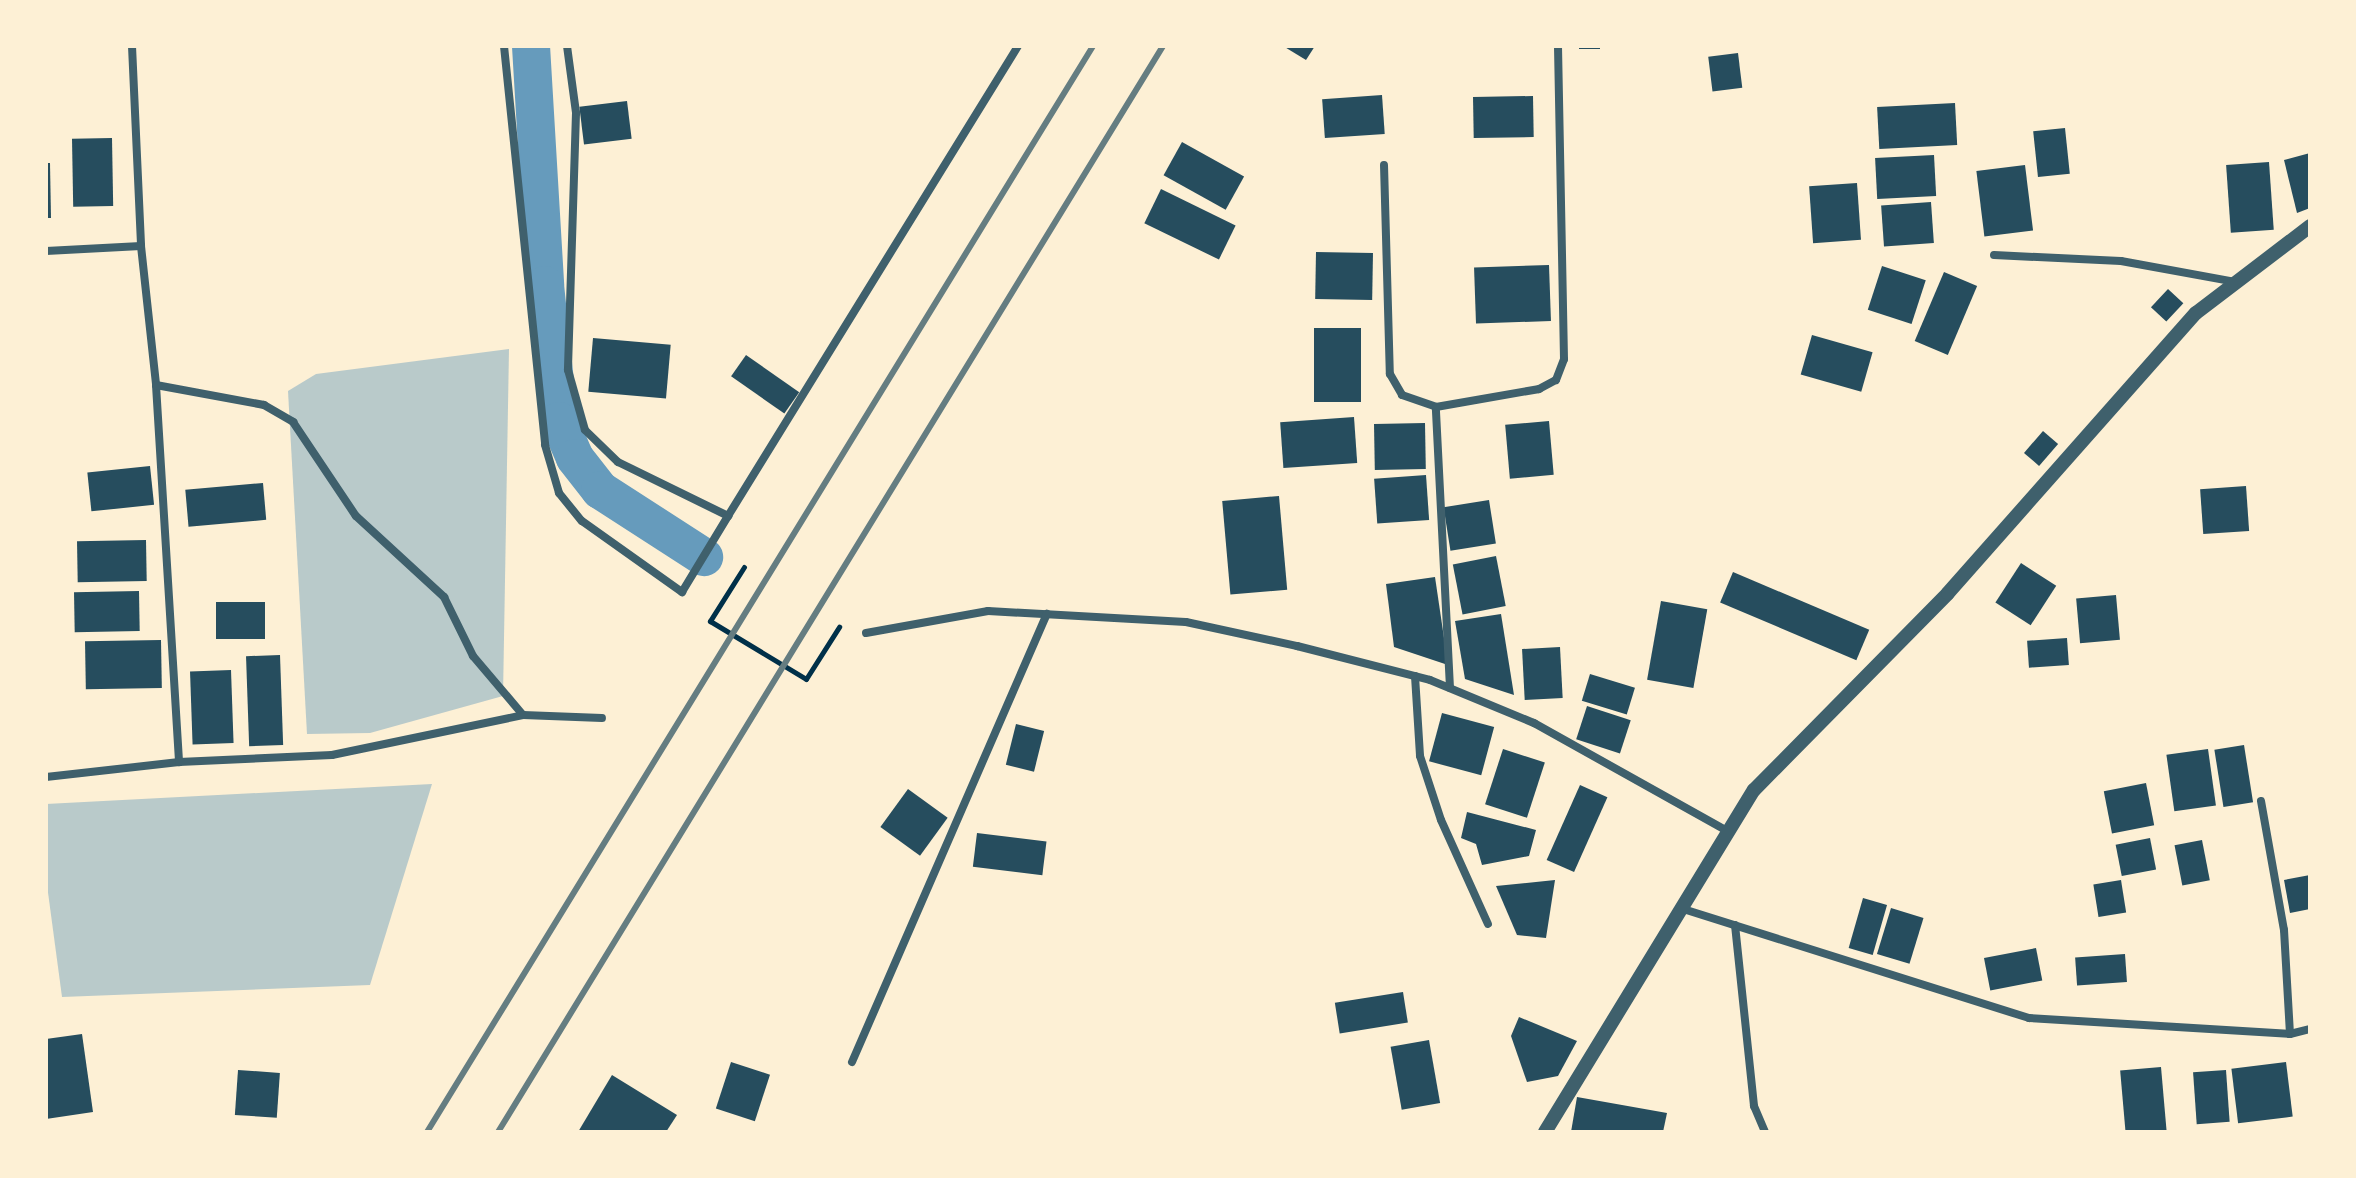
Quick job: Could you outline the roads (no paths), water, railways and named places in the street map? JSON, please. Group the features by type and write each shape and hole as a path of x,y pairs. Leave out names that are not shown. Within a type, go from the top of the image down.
{"street":[{"path":"132,46 141,246 156,385 179,762"},
{"path":"504,46 545,445 559,493 582,521 682,592 1018,46"},
{"path":"567,46 576,113 568,370 585,430 618,462 728,516"},
{"path":"1384,165 1390,374 1402,395 1436,407 1539,389 1556,380 1564,359 1558,46"},
{"path":"1545,1132 1679,907 1754,790 1948,593 2186,323 2310,226"},
{"path":"46,251 141,246"},
{"path":"1994,255 2121,261 2235,282"},
{"path":"156,385 264,405 293,422 356,516 444,597 473,656 523,715"},
{"path":"1436,407 1450,688"},
{"path":"866,633 988,611 1186,622 1415,676 1450,688 1534,723 1729,832"},
{"path":"852,1062 1047,614"},
{"path":"1415,676 1420,756 1441,820 1488,924"},
{"path":"46,777 179,762 332,755 523,715 602,718"},
{"path":"2261,801 2284,930 2290,1034"},
{"path":"1679,907 2029,1018 2290,1034 2310,1029"},
{"path":"1735,925 1754,1106 1765,1132"}],"waterway":[{"path":"531,46 545,285 559,421 575,458 600,490 704,557"}],"railway":[{"path":"427,1132 1093,46"},
{"path":"498,1132 1163,46"}]}
